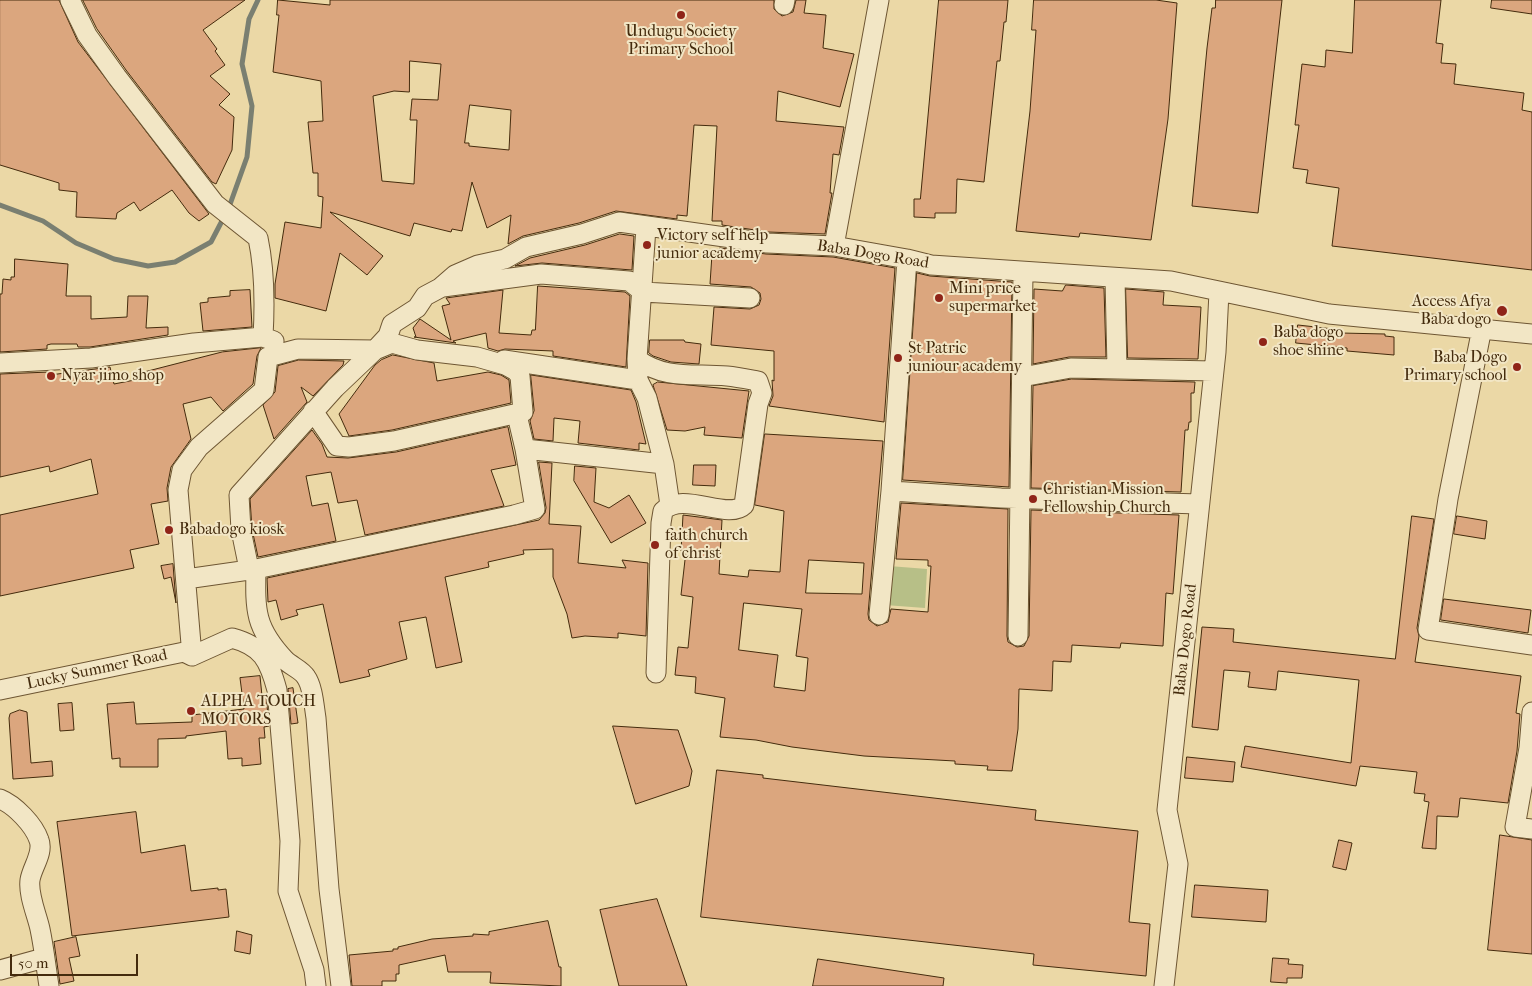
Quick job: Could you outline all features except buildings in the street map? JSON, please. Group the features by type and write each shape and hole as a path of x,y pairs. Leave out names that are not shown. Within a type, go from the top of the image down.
{"street":[{"path":"70,0 88,35 117,77 215,204 258,238 263,261 265,300 263,337"},
{"path":"834,246 879,0"},
{"name":"Baba Dogo Road","path":"341,986 329,889 313,698 307,677 288,662 268,642 258,623 252,569 240,530 239,495 313,411 388,336 392,324 417,308 426,296 440,288 455,275 478,265 505,259 526,246 582,234 618,222 767,243 834,246 907,259 931,266 1171,282 1329,314 1532,334"},
{"path":"646,227 637,358 638,380 648,398 664,464 670,506"},
{"path":"879,615 891,491 907,259"},
{"path":"1018,636 1022,499 1023,273"},
{"path":"440,288 541,274 629,281 643,292 750,298"},
{"path":"1115,279 1117,368"},
{"name":"Baba Dogo Road","path":"1164,986 1178,864 1167,810 1198,504 1214,371 1219,292"},
{"path":"1482,328 1448,499 1428,630 1532,646"},
{"path":"0,363 91,358 194,343 263,337 298,349"},
{"path":"316,986 314,970 288,891 290,841 277,690 273,676 264,657 250,643 232,638 192,656 178,490 182,470 199,447 264,390 268,357 298,349 375,350 392,343 417,350 638,380"},
{"path":"477,357 505,365 516,371 520,376 523,412"},
{"path":"637,358 651,370 693,376 727,376 758,381 762,393 758,404 744,505 736,509 694,504 670,506 663,511 656,673"},
{"path":"1022,377 1071,368 1214,371"},
{"path":"313,411 337,446 349,447 394,441 523,412"},
{"path":"186,579 252,569 514,515 535,509 526,449 517,415 523,412"},
{"path":"526,449 664,464"},
{"path":"891,491 1022,499 1198,504"},
{"name":"Lucky Summer Road","path":"0,690 184,652 192,656"},
{"path":"1532,712 1515,827 1532,829"},
{"path":"0,799 28,822 40,841 40,854 32,869 29,883 41,932 49,986"},
{"path":"0,970 44,958"}],"green space":[{"path":"889,566 927,569 925,608 885,605"}],"waterway":[{"path":"228,210 247,157 252,106 242,64 249,19 258,0"},
{"path":"0,205 43,221 76,243 114,259 148,266 175,262 211,242 224,217"}],"place":[{"name":"Undugu Society Primary School","path":"681,15"},
{"name":"Victory self help junior academy","path":"647,245"},
{"name":"Mini price supermarket","path":"939,298"},
{"name":"Access Afya Baba dogo","path":"1502,311"},
{"name":"Baba dogo shoe shine","path":"1263,342"},
{"name":"St Patric juniour academy","path":"898,358"},
{"name":"Baba Dogo Primary school","path":"1517,367"},
{"name":"Nyar jimo shop","path":"51,376"},
{"name":"Christian Mission Fellowship Church","path":"1033,499"},
{"name":"Babadogo kiosk","path":"169,530"},
{"name":"faith church of christ","path":"655,545"},
{"name":"ALPHA TOUCH MOTORS","path":"191,711"}]}
